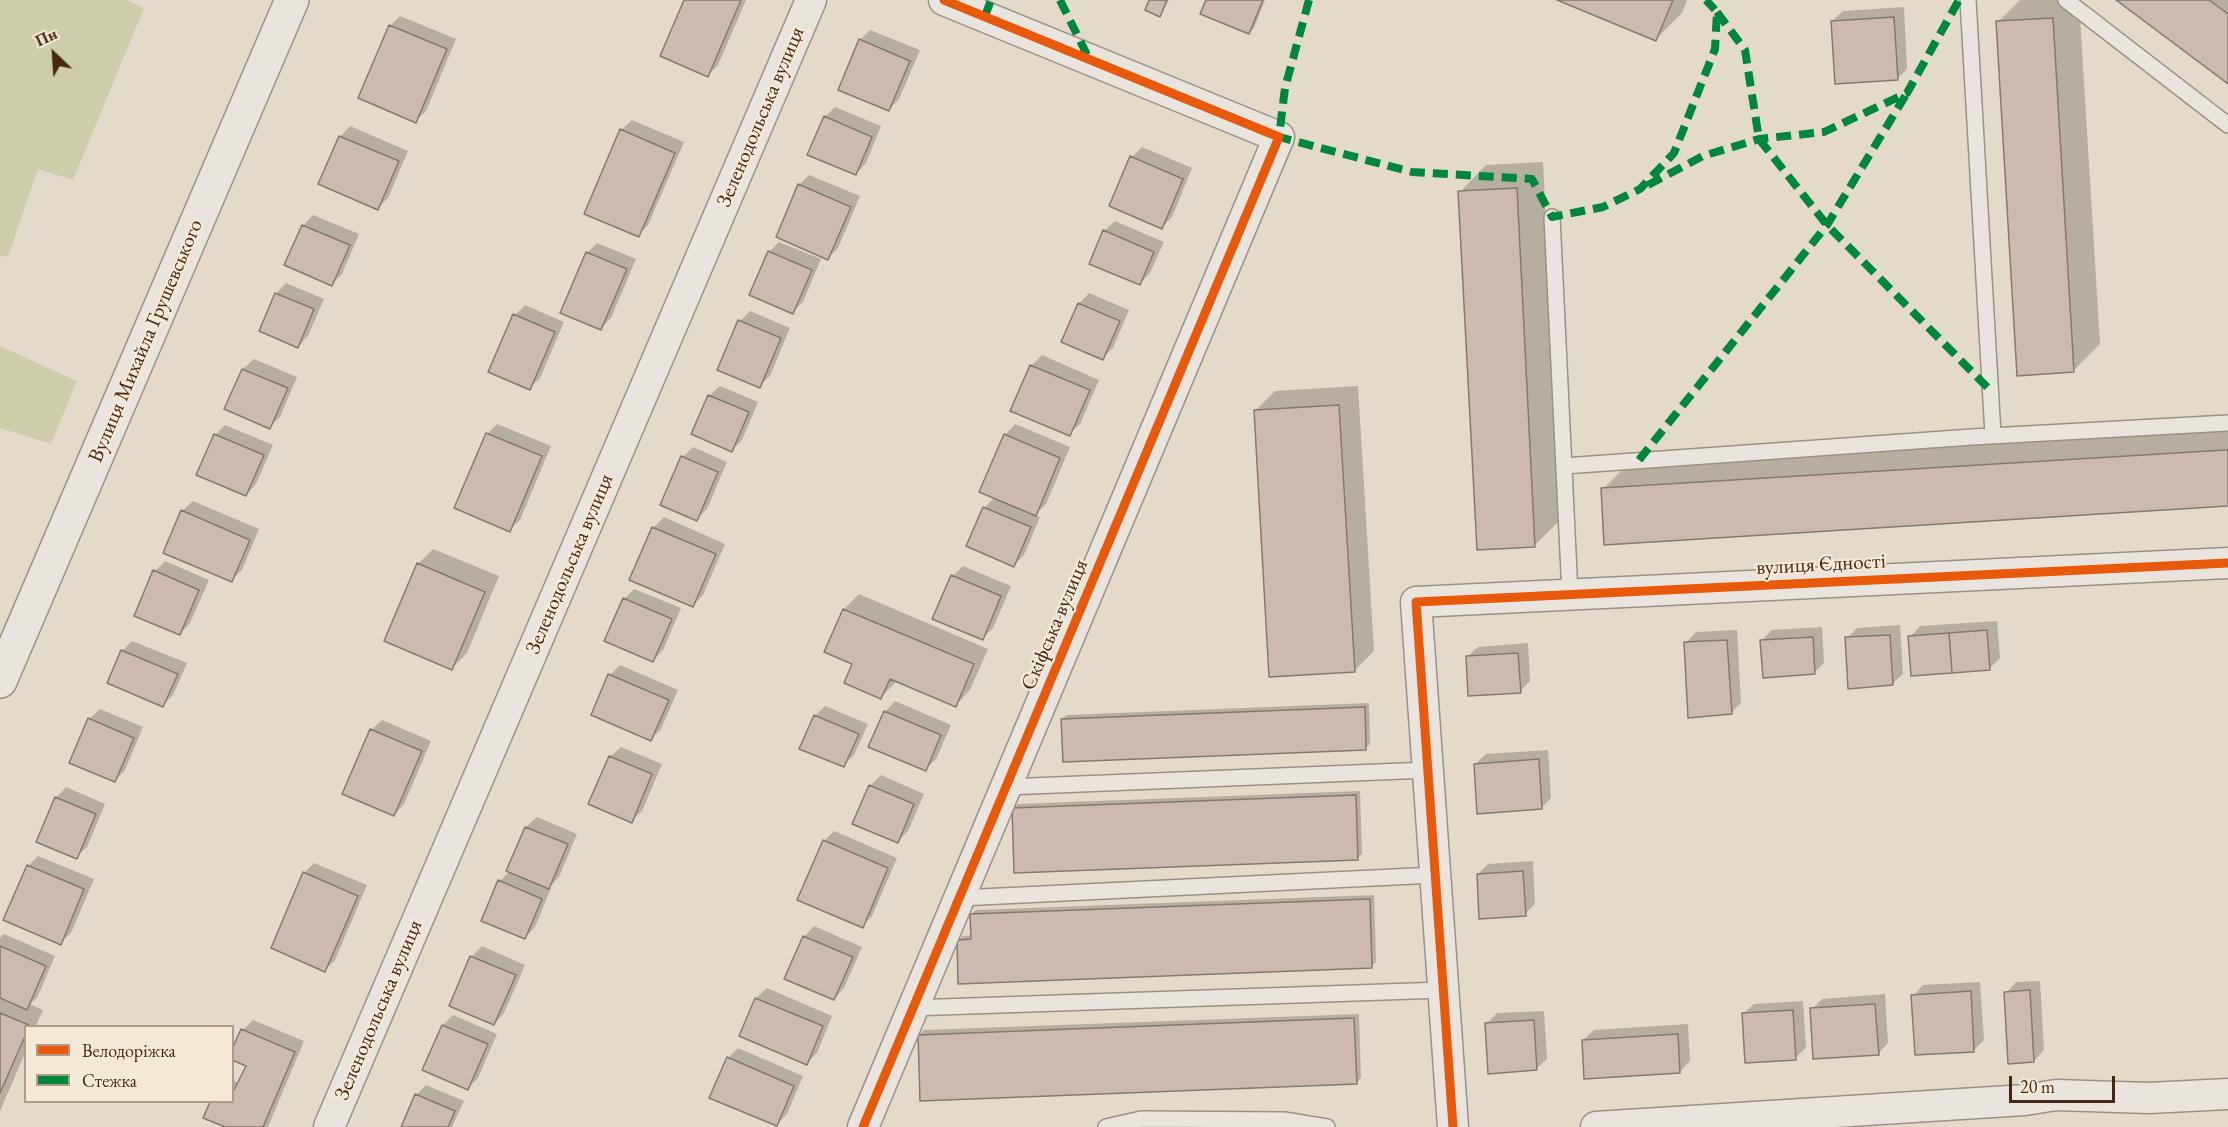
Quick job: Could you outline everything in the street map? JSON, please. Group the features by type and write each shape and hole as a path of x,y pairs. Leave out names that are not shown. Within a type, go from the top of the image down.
{"street":[{"name":"Вулиця Михайла Грушевського","path":"0,681 292,0"},
{"name":"Зеленодольська вулиця","path":"329,1127 811,0"},
{"name":"Скіфська вулиця","path":"863,1127 911,1008 960,898 1279,136 944,0"},
{"name":"вулиця Єдності","path":"1428,771 1416,602 2228,563"},
{"path":"1428,771 1453,1127"},
{"path":"1596,1127 2025,1100 2056,1095 2149,1098 2228,1094"}],"lane":[{"path":"1968,0 1993,435"},
{"path":"2066,0 2228,125"},
{"path":"1552,217 1570,595"},
{"path":"1564,466 1993,435 2228,423"},
{"path":"1006,788 1428,771"},
{"path":"960,898 1435,875"},
{"path":"911,1008 1443,990"},
{"path":"1106,1127 1141,1119 1284,1120 1327,1127"}],"green space":[{"path":"0,0 127,0 144,8 73,180 38,169 8,257 0,255"},
{"path":"0,346 77,381 51,444 0,428"}],"building":[{"path":"684,0 741,0 708,77 660,56"},
{"path":"1149,0 1167,0 1160,17 1145,10"},
{"path":"1206,0 1263,0 1249,34 1200,14"},
{"path":"1557,0 1673,0 1656,41"},
{"path":"2116,0 2209,0 2228,14 2228,84"},
{"path":"1894,17 1898,80 1835,84 1831,21"},
{"path":"2053,18 2074,372 2017,376 1996,21"},
{"path":"389,25 447,49 416,123 358,98"},
{"path":"859,39 910,61 889,111 838,90"},
{"path":"824,116 872,137 856,175 807,155"},
{"path":"620,129 675,153 639,237 584,214"},
{"path":"339,136 399,161 378,210 318,184"},
{"path":"1130,156 1183,179 1162,229 1109,206"},
{"path":"798,184 851,207 828,260 776,237"},
{"path":"1517,188 1535,547 1477,550 1458,191"},
{"path":"302,225 350,245 332,286 284,265"},
{"path":"1103,230 1154,252 1140,285 1089,264"},
{"path":"768,251 812,270 793,314 749,295"},
{"path":"586,252 627,269 601,330 560,313"},
{"path":"275,293 314,309 298,348 259,331"},
{"path":"1078,303 1120,321 1103,360 1061,342"},
{"path":"513,314 555,332 530,390 488,372"},
{"path":"738,320 781,338 760,388 717,370"},
{"path":"1030,365 1090,390 1070,436 1010,411"},
{"path":"242,369 288,388 270,429 224,409"},
{"path":"708,395 749,412 732,452 691,434"},
{"path":"1339,405 1355,672 1269,677 1254,410"},
{"path":"486,433 542,456 510,532 454,508"},
{"path":"214,434 264,455 246,496 196,475"},
{"path":"1004,434 1060,458 1036,516 979,492"},
{"path":"2228,450 2228,506 1604,545 1601,488"},
{"path":"681,456 718,472 697,521 660,505"},
{"path":"983,507 1031,527 1014,567 966,546"},
{"path":"181,510 250,540 232,582 163,553"},
{"path":"652,527 716,554 693,607 629,580"},
{"path":"417,563 485,592 452,670 384,641"},
{"path":"153,570 199,590 180,635 134,616"},
{"path":"951,575 1001,596 983,640 932,619"},
{"path":"623,598 672,619 653,662 604,641"},
{"path":"843,609 974,664 956,707 890,679 881,699 844,683 852,664 824,652"},
{"path":"1987,630 1990,670 1952,673 1949,633"},
{"path":"1949,633 1952,673 1911,676 1908,636"},
{"path":"1890,635 1893,685 1848,689 1845,637"},
{"path":"1813,637 1815,674 1763,678 1760,640"},
{"path":"1727,640 1732,714 1688,718 1684,642"},
{"path":"121,650 178,674 163,707 107,683"},
{"path":"1518,653 1521,693 1468,696 1466,656"},
{"path":"608,674 669,700 651,741 591,715"},
{"path":"1365,707 1366,750 1063,762 1061,719"},
{"path":"884,711 941,735 926,771 868,747"},
{"path":"814,715 859,734 844,767 799,749"},
{"path":"88,718 134,738 115,782 69,763"},
{"path":"370,729 422,751 394,816 342,794"},
{"path":"609,756 652,774 632,823 588,804"},
{"path":"1539,759 1542,809 1477,814 1474,764"},
{"path":"869,785 914,804 898,843 852,824"},
{"path":"1356,795 1358,860 1014,873 1012,808"},
{"path":"55,797 96,814 77,859 36,842"},
{"path":"525,827 568,844 549,889 506,871"},
{"path":"823,840 888,868 863,928 797,900"},
{"path":"27,865 84,889 61,945 3,920"},
{"path":"1523,871 1526,916 1479,919 1477,874"},
{"path":"303,872 358,896 325,972 271,948"},
{"path":"498,880 542,899 525,939 481,921"},
{"path":"1370,899 1372,968 958,984 957,940 971,939 970,914"},
{"path":"803,936 853,957 834,1000 784,979"},
{"path":"0,946 46,966 27,1010 0,998"},
{"path":"470,956 516,975 494,1025 449,1006"},
{"path":"2030,990 2034,1062 2008,1064 2004,992"},
{"path":"1971,991 1974,1052 1915,1055 1911,995"},
{"path":"755,998 823,1026 807,1065 739,1036"},
{"path":"1875,1004 1879,1055 1813,1059 1810,1008"},
{"path":"1793,1010 1796,1060 1745,1063 1742,1013"},
{"path":"0,1013 29,1025 24,1025 24,1039 0,1093"},
{"path":"1354,1018 1357,1084 920,1101 918,1035"},
{"path":"1534,1020 1537,1070 1488,1074 1485,1023"},
{"path":"442,1025 488,1044 468,1090 422,1070"},
{"path":"241,1029 295,1052 263,1127 225,1127 203,1118 210,1103 234,1103 234,1090 246,1066 234,1061 234,1045"},
{"path":"1678,1034 1680,1073 1584,1079 1582,1040"},
{"path":"727,1057 794,1086 777,1126 709,1098"},
{"path":"415,1094 455,1111 448,1127 401,1127"}],"marked path":[{"path":"985,16 991,0"},
{"path":"1060,0 1089,59"},
{"path":"1309,0 1285,88 1279,137 1412,172 1532,179 1552,217 1603,207 1640,189 1674,153 1715,49 1717,12 1706,0"},
{"path":"1648,185 1703,156 1759,139 1824,132 1907,93 1959,0"},
{"path":"1717,12 1745,50 1759,139 1827,225 1990,390"},
{"path":"1639,460 1827,225 1907,93"}],"cycle path":[{"path":"863,1127 1279,137 944,0"},
{"path":"1453,1127 1416,602 2228,563"}]}
